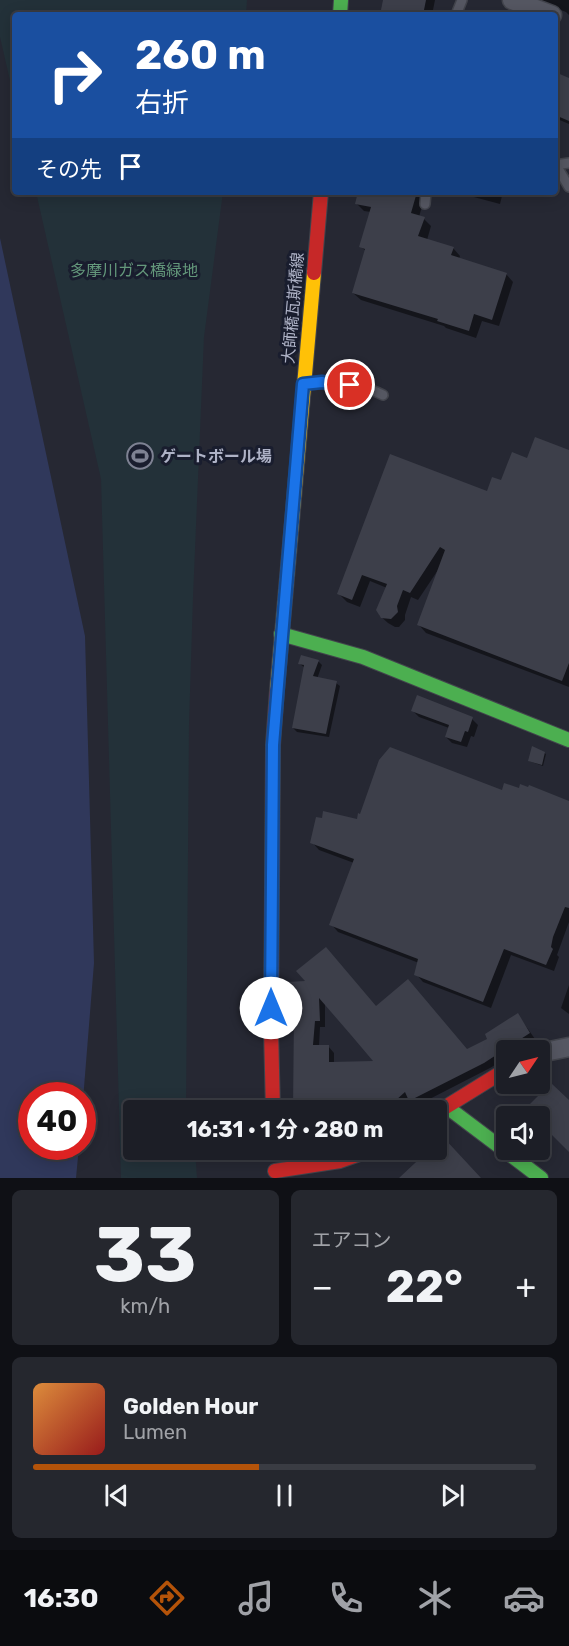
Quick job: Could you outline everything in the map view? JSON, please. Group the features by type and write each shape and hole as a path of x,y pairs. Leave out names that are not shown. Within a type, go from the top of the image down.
{"street":[{"path":"522,7 540,12"},
{"name":"大師橋瓦斯橋線","path":"273,1100 271,845 273,745 321,195"},
{"path":"281,634 363,657 569,740"},
{"path":"550,1051 569,1047"},
{"path":"447,1107 496,1076"},
{"path":"447,1113 541,1178"},
{"path":"275,1170 343,1160"}],"lane":[{"path":"558,169 569,188"},
{"path":"425,204 426,195"},
{"path":"303,384 322,382 367,387 383,395"}],"green space":[{"path":"0,0 247,0 246,12 12,12 12,89 0,37"},
{"name":"多摩川ガス橋緑地","path":"37,195 223,195 204,337 193,597 189,724 186,1100 123,1100 123,1160 196,1160 197,1178 121,1178 101,479"}],"water":[{"path":"0,238 85,636 94,963 84,1082 18,1082 18,1160 78,1160 76,1178 0,1178"}],"building":[{"path":"383,0 426,0 424,12 381,12"},
{"path":"558,73 569,78 569,121 558,116"},
{"path":"357,195 416,195 411,213 425,217 418,236 454,247 451,255 507,273 492,320 474,314 469,331 437,321 438,319 352,293 365,249 359,247 371,207 355,204"},
{"path":"535,437 569,450 569,663 562,681 417,625 445,550 440,547 410,593 403,590 397,606 398,612 391,619 381,618 376,610 387,584 362,575 352,600 337,594 390,454 487,491 492,477 501,480 512,452 527,458"},
{"path":"301,655 319,660 313,676 337,681 326,734 292,728 304,665 298,664"},
{"path":"417,695 473,717 468,732 465,731 461,742 445,737 449,725 411,711"},
{"path":"532,746 545,752 542,765 528,761"},
{"path":"390,747 502,790 504,783 519,788 520,784 528,787 529,785 569,801 569,908 565,907 553,937 551,947 553,949 546,965 504,949 483,1002 414,975 418,959 329,925 354,859 310,843 316,817 322,818 323,811 357,819 379,760"},
{"path":"326,947 376,1006 408,979 467,1049 487,1039 485,1034 518,1013 530,1033 519,1040 496,1040 496,1055 411,1100 409,1100 405,1092 396,1100 293,1100 294,1014 292,1014 287,982 305,981 296,971","holes":["319,998 373,1061 329,1062 329,1045 313,1045 315,1021 320,1021"]},
{"path":"550,1084 569,1100 569,1152 550,1133 550,1106 528,1106 540,1094 550,1094"},
{"path":"447,1141 481,1178 399,1178 418,1160 447,1160"}],"traffic: fast":[{"path":"340,12 341,0"},
{"path":"281,634 363,657 569,740"},
{"path":"447,1107 541,1178"}],"traffic: slow":[{"path":"277,690 314,273"}],"traffic: jam":[{"path":"314,273 321,195"},
{"path":"273,1100 273,745 277,690"},
{"path":"447,1106 496,1076"},
{"path":"275,1171 343,1160"}],"place":[{"name":"ゲートボール場","path":"140,456"}],"route":[{"path":"271,1008 273,745 303,384 322,382 350,385"}]}
